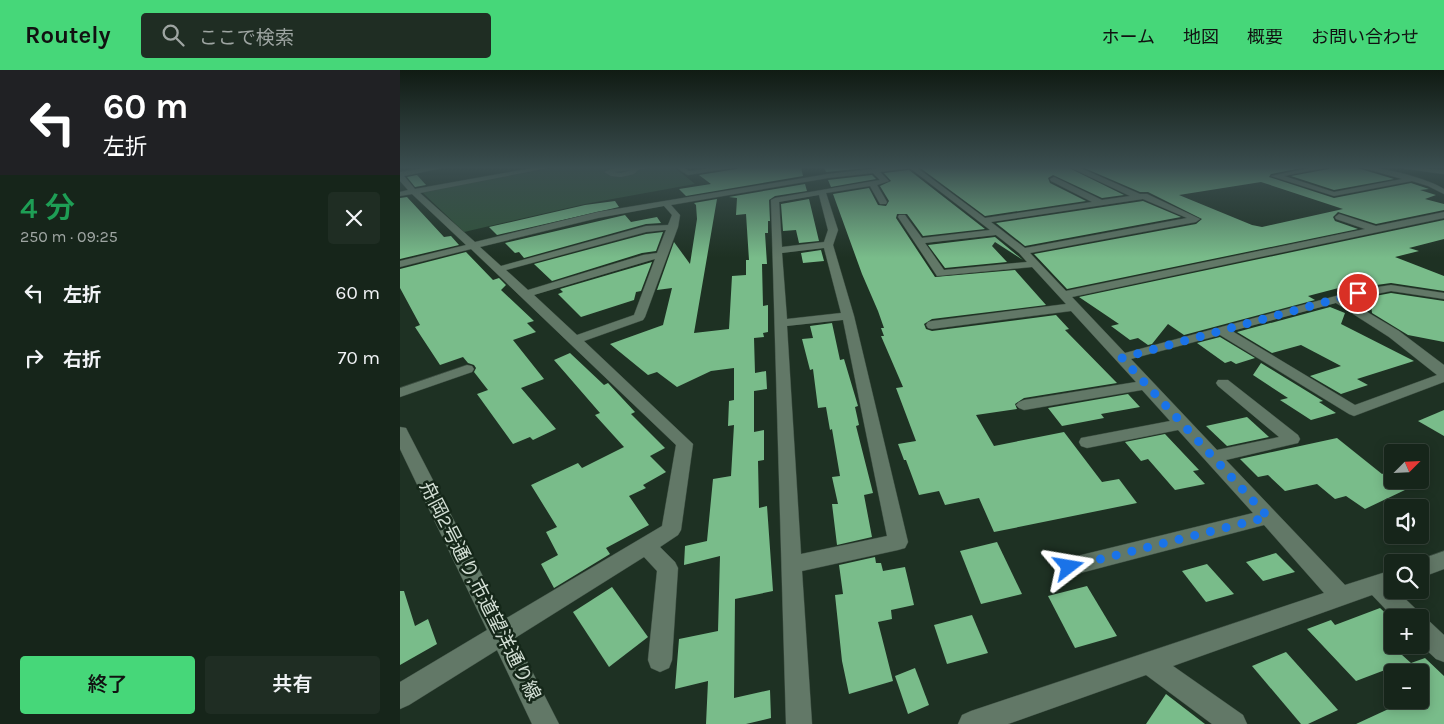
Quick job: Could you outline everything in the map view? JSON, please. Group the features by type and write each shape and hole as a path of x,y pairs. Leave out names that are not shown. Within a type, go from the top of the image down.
{"street":[{"path":"400,696 502,636 672,530 684,444 500,269 420,198"},
{"path":"400,264 598,215 703,198"},
{"path":"790,198 775,200 779,250 799,724"},
{"path":"793,564 898,542 848,316 828,245 833,230 824,198"},
{"path":"881,198 883,202"},
{"path":"952,198 1023,251 1342,597"},
{"path":"1090,198 1101,203"},
{"path":"983,221 1137,198"},
{"path":"1023,251 1196,219 1147,198"},
{"path":"576,340 639,317 676,215 665,204"},
{"path":"1064,295 1444,215"},
{"path":"902,216 941,274 1035,264"},
{"path":"1339,217 1375,229"},
{"path":"500,269 646,229 673,227"},
{"path":"919,241 998,232"},
{"path":"779,250 828,245"},
{"path":"526,294 647,257 662,255"},
{"path":"1122,358 1224,332 1358,293 1392,288 1444,296"},
{"path":"1224,332 1354,411 1444,377 1444,373 1394,334 1338,299"},
{"path":"932,325 1074,307"},
{"path":"782,323 848,316"},
{"path":"400,393 467,369"},
{"path":"1212,457 1292,439 1223,383"},
{"path":"1024,405 1147,385"},
{"path":"1087,442 1182,424"},
{"name":"舟岡2号通り,市道望洋通り線","path":"400,432 546,724"},
{"path":"1069,567 1268,517"},
{"path":"646,546 668,568 660,660"},
{"path":"1429,566 1444,560"},
{"path":"971,724 1384,582"},
{"path":"1429,637 1444,651"},
{"path":"1149,663 1234,724"}],"green space":[{"path":"428,198 621,198 585,204 464,232"}],"building":[{"path":"400,198 407,198 444,237 451,236 459,245 400,259"},
{"path":"733,198 773,198 769,200 770,221 768,221 768,233 765,233 767,264 762,264 763,306 768,305 768,332 763,333 764,337 754,338 755,373 766,371 767,389 754,391 754,432 764,430 764,460 758,461 759,508 767,506 773,591 735,599 734,698 770,690 771,718 746,724 706,724 708,681 675,689 679,639 718,631 720,556 684,565 685,546 707,541 713,479 731,476 734,425 728,426 729,401 734,400 734,368 711,371 677,387 657,372 648,375 610,344 663,325 672,288 657,290 674,242 690,264 697,219 696,205 694,203 717,199 694,333 729,329 732,276 746,275 746,260 749,260 746,214 736,215 737,198"},
{"path":"834,198 874,198 878,205 886,206 889,201 887,198 944,198 985,229 923,236 907,214 897,214 896,218 935,277 1015,270 1046,305 932,319 924,324 926,329 932,331 1056,315 1069,329 1065,330 1117,383 1024,398 1015,404 1017,409 976,415 994,446 1064,432 1102,482 1119,479 1137,503 994,532 979,498 945,505 939,491 919,495 898,444 916,441 896,388 903,387 881,336 884,336 881,328 884,328"},
{"path":"960,198 1079,198 1086,201 985,216"},
{"path":"1159,198 1185,198 1252,225 1262,227 1343,209 1308,198 1429,198 1425,199 1444,204 1444,210 1376,224 1338,212 1333,217 1335,221 1358,229 1067,289 1034,254 1196,224 1202,219"},
{"path":"809,199 819,241 799,243 796,230 783,231 781,204"},
{"path":"615,201 619,207 497,235 489,227 585,205"},
{"path":"1143,201 1181,217 1025,246 996,223"},
{"path":"625,215 631,222 657,217 661,223 646,224 524,258 519,252 515,253 505,243"},
{"path":"1444,220 1444,239 1409,248 1419,251 1395,257 1444,276 1444,291 1391,283 1369,286 1369,280 1308,296 1315,300 1184,335 1168,324 1152,344 1148,345 1138,338 1130,340 1111,326 1119,324 1079,297"},
{"path":"663,232 656,251 642,253 552,281 534,264 646,234"},
{"path":"995,237 1023,260 995,242 992,246 1007,262 945,268 928,245"},
{"path":"821,250 824,261 803,263 801,253"},
{"path":"466,252 493,280 499,278 506,285 501,290 534,321 527,323 536,332 513,340 544,379 521,388 556,429 533,440 530,437 513,444 477,394 488,390 474,372 476,368 474,365 468,363 463,357 440,365 415,327 420,325 400,288 400,269"},
{"path":"652,262 641,291 636,292 634,300 581,317 558,294 563,292 560,289"},
{"path":"1391,293 1444,301 1444,342 1408,335 1372,313 1370,297"},
{"path":"1330,307 1345,313 1341,324 1414,361 1357,379 1368,385 1341,394 1310,376 1341,366 1301,345 1272,353 1237,332"},
{"path":"832,323 840,360 844,359 858,406 855,407 859,425 856,426 873,493 864,495 872,537 837,545 832,504 838,504 832,477 840,476 832,429 830,430 826,407 818,408 813,369 810,370 802,339 813,338 810,326"},
{"path":"1220,337 1255,358 1236,364 1231,361 1225,363 1197,343"},
{"path":"570,353 604,385 608,383 635,412 631,414 665,448 650,456 666,472 643,485 646,488 629,496 649,525 606,548 610,554 554,588 541,564 558,555 546,532 557,527 531,485 578,463 582,468 624,447 595,415 600,413 554,360"},
{"path":"1261,363 1323,401 1319,402 1336,413 1311,420 1280,400 1288,398 1253,375"},
{"path":"1128,394 1140,407 1101,414 1104,418 1062,426 1048,408"},
{"path":"1444,410 1444,436 1418,421"},
{"path":"1247,417 1269,437 1227,446 1206,426"},
{"path":"1165,434 1199,470 1193,471 1205,484 1175,490 1148,459 1141,461 1125,442"},
{"path":"1337,438 1382,474 1384,473 1384,489 1407,489 1365,509 1346,496 1335,499 1317,484 1285,491 1268,475 1258,477 1240,459"},
{"path":"997,542 1022,594 981,604 960,551"},
{"path":"1276,553 1295,572 1263,581 1246,562"},
{"path":"875,557 876,563 881,563 883,571 905,567 914,605 891,610 892,619 878,622 893,681 849,694 842,661 835,595 843,594 839,565"},
{"path":"1207,564 1234,594 1206,602 1182,571"},
{"path":"1087,586 1117,636 1075,648 1048,596"},
{"path":"612,587 648,637 609,667 573,612"},
{"path":"400,591 404,591 415,626 428,619 437,644 400,665"},
{"path":"1380,608 1384,612 1384,654 1401,654 1411,663 1425,658 1444,676 1444,724 1356,724 1388,709 1429,709 1429,664 1384,664 1384,670 1356,681 1307,629 1331,620 1335,625"},
{"path":"972,615 988,653 947,664 934,625"},
{"path":"1286,652 1338,710 1308,724 1301,724 1252,666"},
{"path":"915,668 929,705 908,714 895,676"},
{"path":"1166,694 1205,724 1146,724"}],"route":[{"path":"1069,567 1268,517 1122,358 1224,332 1358,293"}]}
